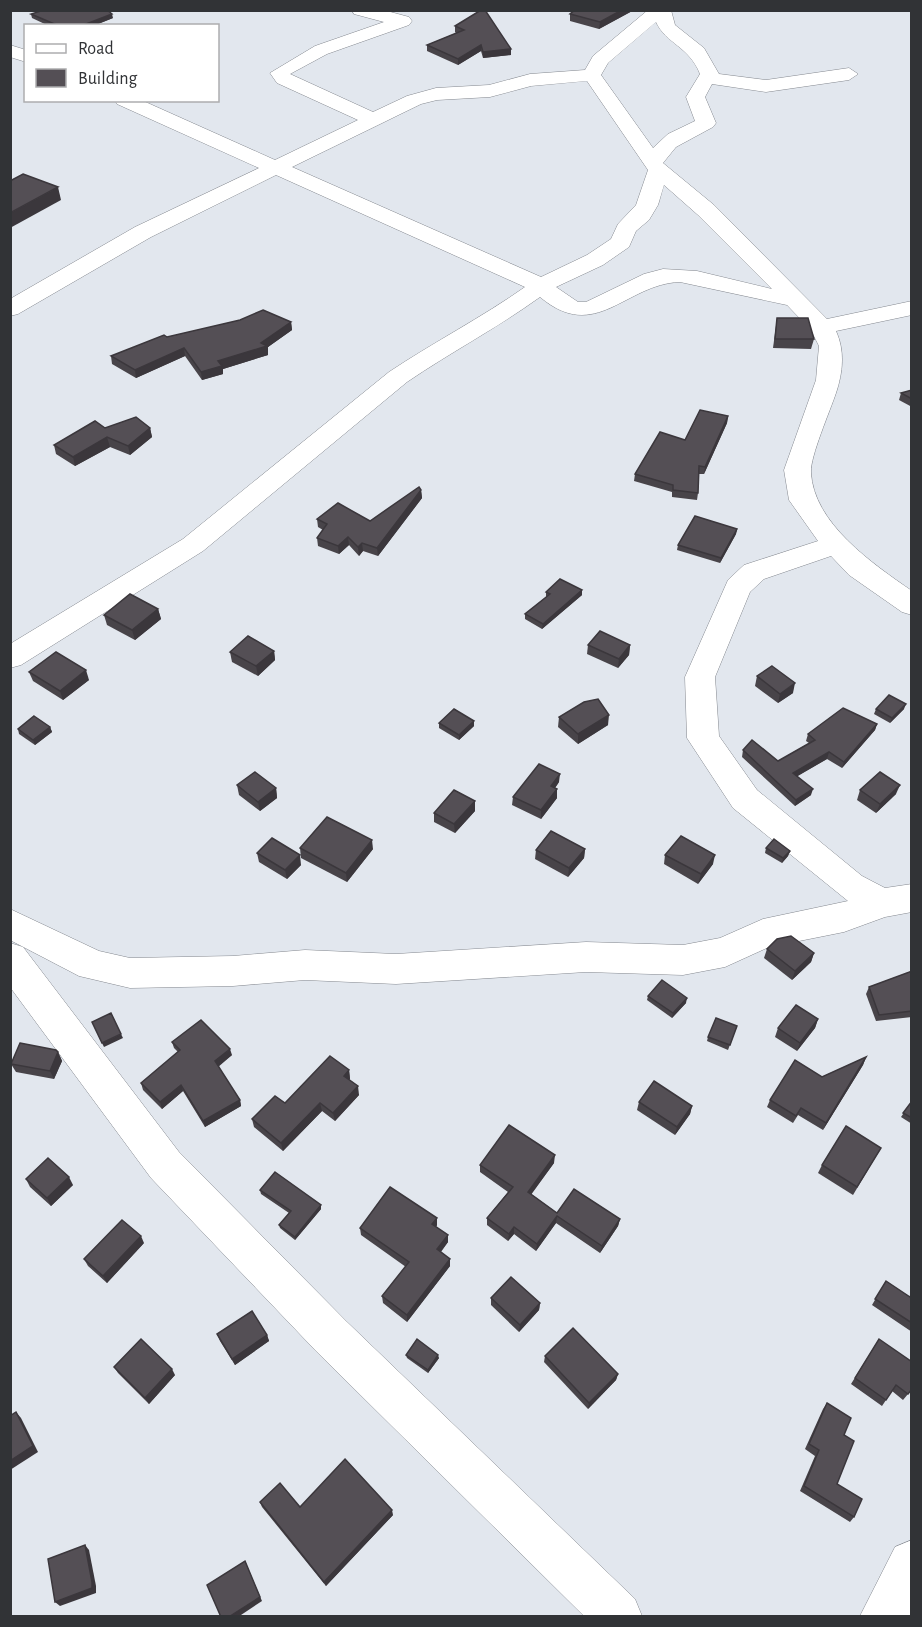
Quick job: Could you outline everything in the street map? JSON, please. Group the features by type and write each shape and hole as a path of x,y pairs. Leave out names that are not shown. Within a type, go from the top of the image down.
{"street":[{"path":"360,10 403,21 321,50 279,73 284,79 372,119"},
{"path":"10,658 193,545 398,377 429,356 491,322 541,286 595,260 621,242 626,229 641,215 647,204 662,147 677,136 706,123 694,99 696,91 710,74 700,53 670,32 663,23 660,10 600,60 592,75"},
{"path":"10,50 24,56"},
{"path":"707,78 766,86 849,74"},
{"path":"10,309 143,232 414,99 436,94 490,91 530,80 592,75"},
{"path":"592,75 656,166 706,210 822,327 831,346 828,380 797,470 802,500 859,568 912,605"},
{"path":"128,102 273,169 541,286 563,305 577,311 594,308 662,276 705,278 778,298 795,298"},
{"path":"822,327 912,308"},
{"path":"837,544 754,572 738,586 700,677 703,738 745,799 850,886 896,900"},
{"path":"10,923 92,965 130,973 234,971 306,965 396,969 586,957 683,960 725,952 763,933 844,918 896,900"},
{"path":"10,958 165,1165 331,1336 618,1617"},
{"path":"884,1617 912,1564"}],"building":[{"path":"44,10 107,10 112,14 86,24 54,24 31,14"},
{"path":"481,10 485,10 511,49 483,52 481,45 458,59 427,45 464,30 455,26"},
{"path":"575,10 622,10 600,22 570,14"},
{"path":"23,174 58,187 10,213 10,181"},
{"path":"263,310 291,322 261,343 267,346 218,361 222,366 201,372 184,348 135,370 111,356 164,335 167,337 240,320"},
{"path":"777,318 808,318 814,339 775,339"},
{"path":"912,390 912,399 901,393"},
{"path":"700,410 728,416 705,467 699,466 698,493 673,490 673,485 635,474 660,432 685,440"},
{"path":"136,417 150,428 128,446 107,437 73,457 54,445 95,421 105,428"},
{"path":"419,487 421,490 377,548 362,543 358,547 348,537 338,546 317,538 327,524 317,519 338,503 370,521"},
{"path":"695,516 737,529 721,558 678,545"},
{"path":"560,579 582,590 543,624 525,614 550,594 546,592"},
{"path":"130,594 158,609 132,630 104,615"},
{"path":"600,631 630,645 619,659 588,645"},
{"path":"248,636 274,651 256,666 230,652"},
{"path":"56,652 86,670 60,691 29,672"},
{"path":"772,666 795,683 780,694 757,676"},
{"path":"889,695 906,704 892,718 876,709"},
{"path":"598,699 609,715 578,734 559,717 584,702"},
{"path":"843,708 877,724 844,762 829,752 793,773 813,789 796,800 743,750 752,740 778,761 815,740 808,734"},
{"path":"454,709 474,721 459,735 439,723"},
{"path":"34,716 50,727 33,740 18,729"},
{"path":"539,764 560,774 551,786 557,789 541,810 513,797"},
{"path":"255,772 276,788 258,802 237,785"},
{"path":"880,772 900,785 880,804 860,790"},
{"path":"454,790 475,801 454,824 434,813"},
{"path":"327,817 372,840 346,873 300,848"},
{"path":"551,831 585,849 569,868 536,850"},
{"path":"681,836 715,855 701,874 665,855"},
{"path":"272,838 300,855 285,870 257,853"},
{"path":"774,839 790,851 783,858 766,848"},
{"path":"791,936 814,953 795,971 767,949 777,939"},
{"path":"912,971 912,1011 879,1015 869,987"},
{"path":"662,980 687,998 673,1013 648,996"},
{"path":"796,1005 818,1019 800,1043 778,1028"},
{"path":"111,1013 121,1034 102,1043 92,1022"},
{"path":"716,1018 737,1026 730,1045 708,1037"},
{"path":"201,1020 230,1049 215,1061 240,1100 203,1121 181,1085 160,1102 141,1083 180,1050 172,1042"},
{"path":"20,1043 56,1050 58,1052 50,1071 11,1064"},
{"path":"330,1056 349,1070 344,1076 358,1086 333,1113 320,1103 281,1143 252,1119 275,1096 285,1103"},
{"path":"866,1057 826,1123 801,1108 796,1116 770,1100 795,1060 822,1077"},
{"path":"654,1081 692,1106 677,1127 639,1102"},
{"path":"912,1101 912,1118 903,1113"},
{"path":"509,1125 555,1155 528,1192 557,1213 574,1189 620,1219 602,1246 557,1216 537,1244 514,1227 509,1234 487,1218 513,1187 480,1165"},
{"path":"846,1126 881,1148 857,1187 822,1165"},
{"path":"48,1158 69,1177 47,1198 26,1179"},
{"path":"275,1172 321,1205 295,1237 279,1225 291,1211 260,1190"},
{"path":"390,1187 437,1218 432,1224 448,1235 437,1249 450,1259 407,1315 382,1296 409,1262 360,1228"},
{"path":"122,1220 141,1236 103,1276 84,1259"},
{"path":"511,1277 540,1303 520,1325 491,1298"},
{"path":"886,1281 910,1297 912,1294 912,1323 875,1299"},
{"path":"252,1311 267,1335 232,1359 217,1334"},
{"path":"573,1328 618,1374 589,1403 545,1356"},
{"path":"141,1339 172,1369 145,1398 114,1367"},
{"path":"417,1339 438,1355 428,1370 406,1355"},
{"path":"879,1339 912,1362 912,1389 908,1394 896,1385 886,1400 855,1378"},
{"path":"827,1403 851,1418 844,1435 854,1441 837,1484 862,1499 854,1517 804,1486 819,1450 809,1444"},
{"path":"16,1412 33,1446 10,1461 10,1416"},
{"path":"345,1459 392,1510 324,1582 260,1502 280,1483 300,1507"},
{"path":"85,1545 92,1588 55,1602 48,1559"},
{"path":"245,1561 260,1597 229,1617 221,1617 207,1585"}]}
